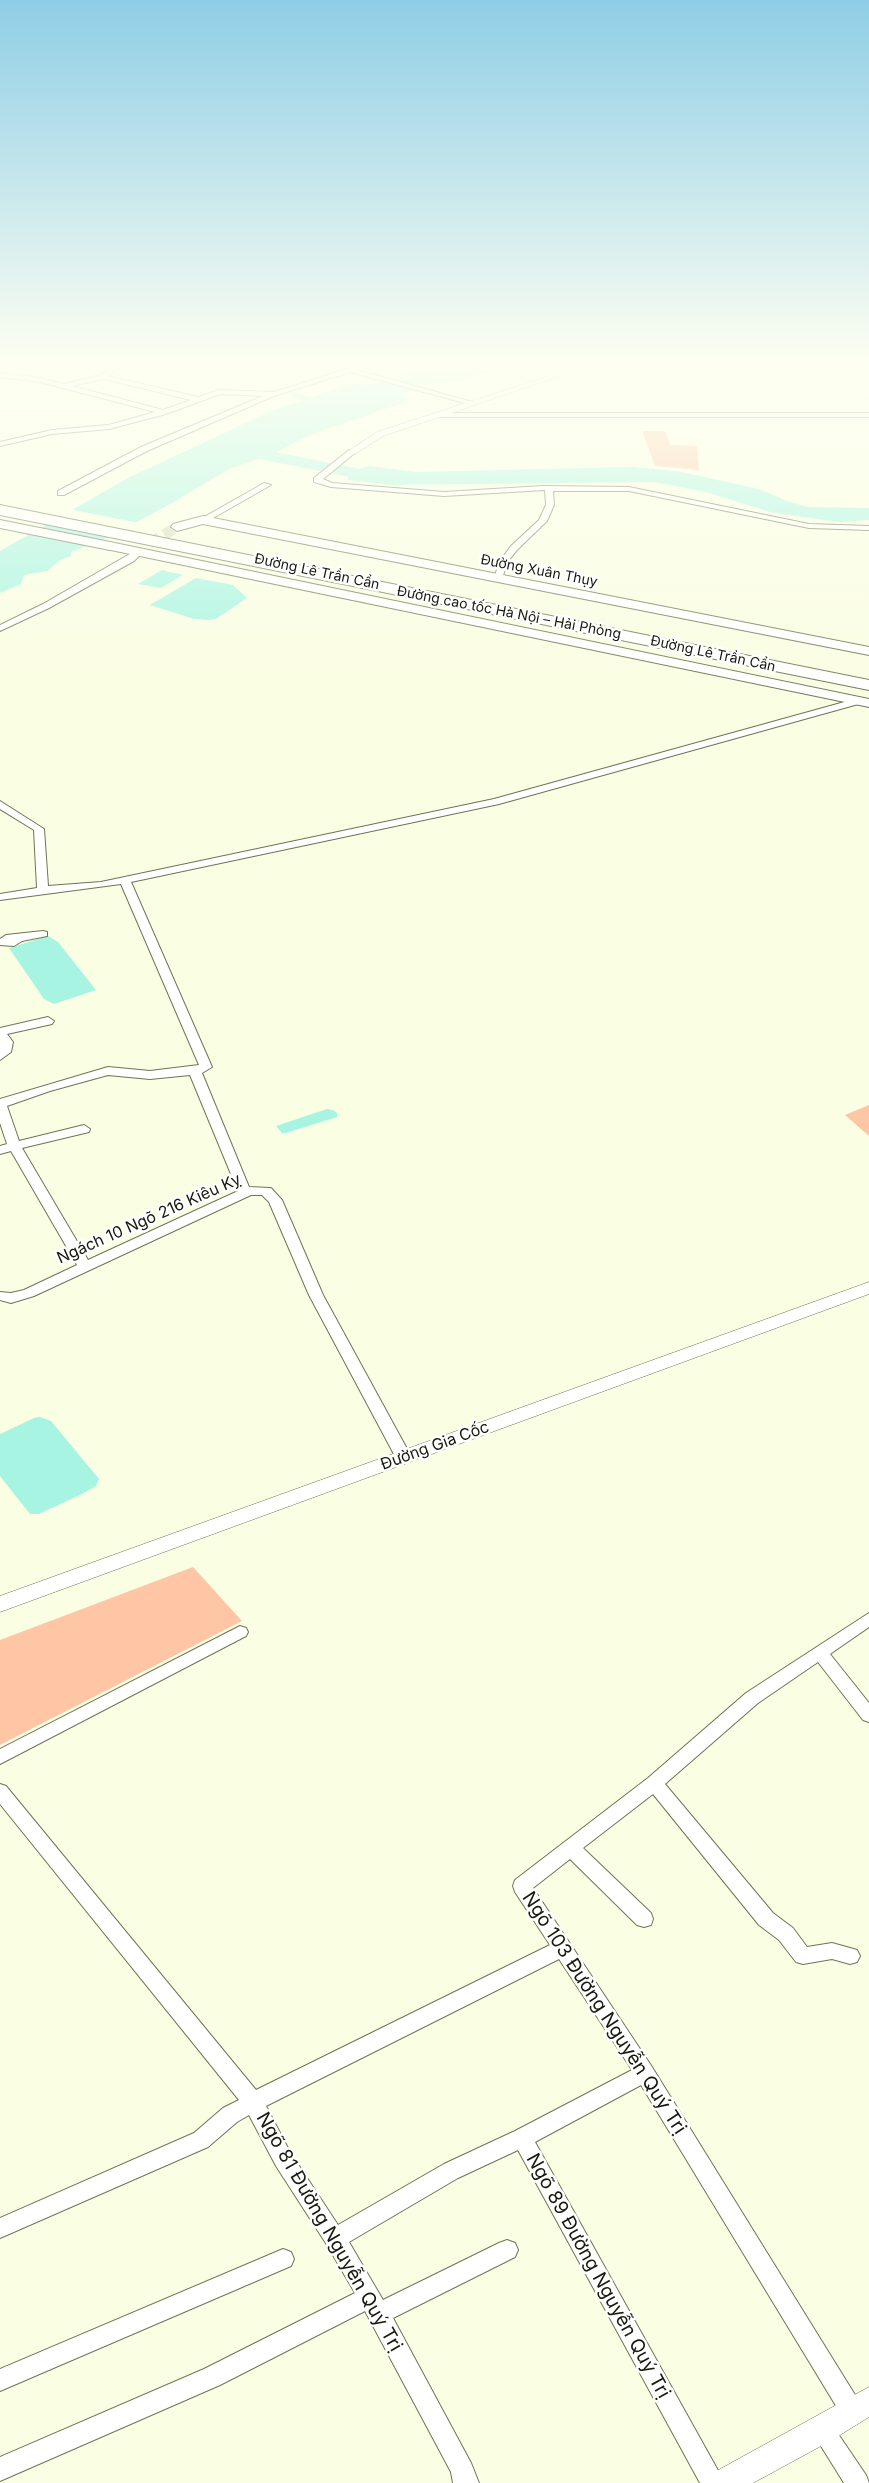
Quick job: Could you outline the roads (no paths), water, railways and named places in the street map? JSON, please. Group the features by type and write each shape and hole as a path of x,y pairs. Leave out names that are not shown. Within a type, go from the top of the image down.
{"highway":[{"name":"Đường cao tốc Hà Nội – Hải Phòng","path":"0,495 869,667"},
{"name":"Đường cao tốc Hà Nội – Hải Phòng","path":"6,521 146,545 869,685"}],"main road":[{"path":"172,528 203,520"},
{"name":"Đường Xuân Thụy","path":"203,520 869,650"},
{"path":"6,521 110,546"},
{"name":"Đường Lê Trần Cẩn","path":"110,546 146,545 864,702"}],"street":[{"path":"62,493 88,479"},
{"path":"318,479 317,480 331,485 430,493 549,488 629,489 782,521 832,528 869,528"},
{"path":"203,520 267,485"},
{"path":"498,578 504,560 543,521 550,505 549,488"},
{"path":"0,628 63,597 131,559 146,545"},
{"path":"0,897 43,890 101,885 325,840 495,802 864,702"},
{"path":"0,804 39,829 43,890"},
{"path":"84,1266 14,1146 0,1104 46,1088 108,1071 150,1075 205,1069 206,1062 125,880"},
{"path":"3,942 14,942 18,938 43,934"},
{"path":"0,1056 5,1052 7,1042 0,1033 48,1021"},
{"path":"195,1071 245,1193"},
{"path":"0,1150 84,1129"},
{"name":"Ngách 10 Ngõ 216 Kiêu Kỵ","path":"0,1296 11,1298 20,1296 245,1193 259,1190 266,1191 275,1200 316,1294 404,1458"},
{"name":"Đường Gia Cốc","path":"0,1604 869,1288"},
{"name":"Ngõ 103 Đường Nguyễn Quý Trị","path":"861,2406 564,1947 522,1886 654,1783 752,1698 869,1619"},
{"path":"0,1757 240,1632"},
{"path":"820,1652 869,1715"},
{"path":"654,1783 766,1919 786,1934 803,1956 832,1951 850,1956"},
{"path":"0,1791 253,2102 230,2115 201,2140 0,2228"},
{"path":"570,1847 644,1919"},
{"name":"Ngõ 81 Đường Nguyễn Quý Trị","path":"467,2483 462,2476 463,2471 374,2306 334,2238 283,2159 253,2102 564,1947"},
{"path":"522,2138 645,2073"},
{"name":"Ngõ 89 Đường Nguyễn Quý Trị","path":"334,2238 451,2171 522,2138 713,2483"},
{"path":"0,2469 507,2250"},
{"path":"0,2380 283,2259"},
{"path":"723,2483 822,2430 861,2406"},
{"path":"822,2430 858,2483"}],"water":[{"path":"126,479 212,479 103,540 71,552 71,556 60,560 47,571 24,575 21,584 0,593 0,551"},
{"path":"712,479 759,489 787,501 808,507 869,508 869,520 839,522 770,512 706,492 653,482 393,485 348,480"},
{"path":"162,570 183,575 161,588 138,584"},
{"path":"196,578 233,585 247,598 216,619 209,620 194,619 150,605"},
{"path":"48,936 58,942 96,990 54,1004 44,999 9,948"},
{"path":"327,1109 337,1113 337,1117 286,1133 282,1133 276,1126"},
{"path":"40,1417 51,1421 99,1479 96,1486 80,1495 39,1514 30,1514 0,1476 0,1434"}],"tunnel":[{"path":"150,543 177,527"}]}
